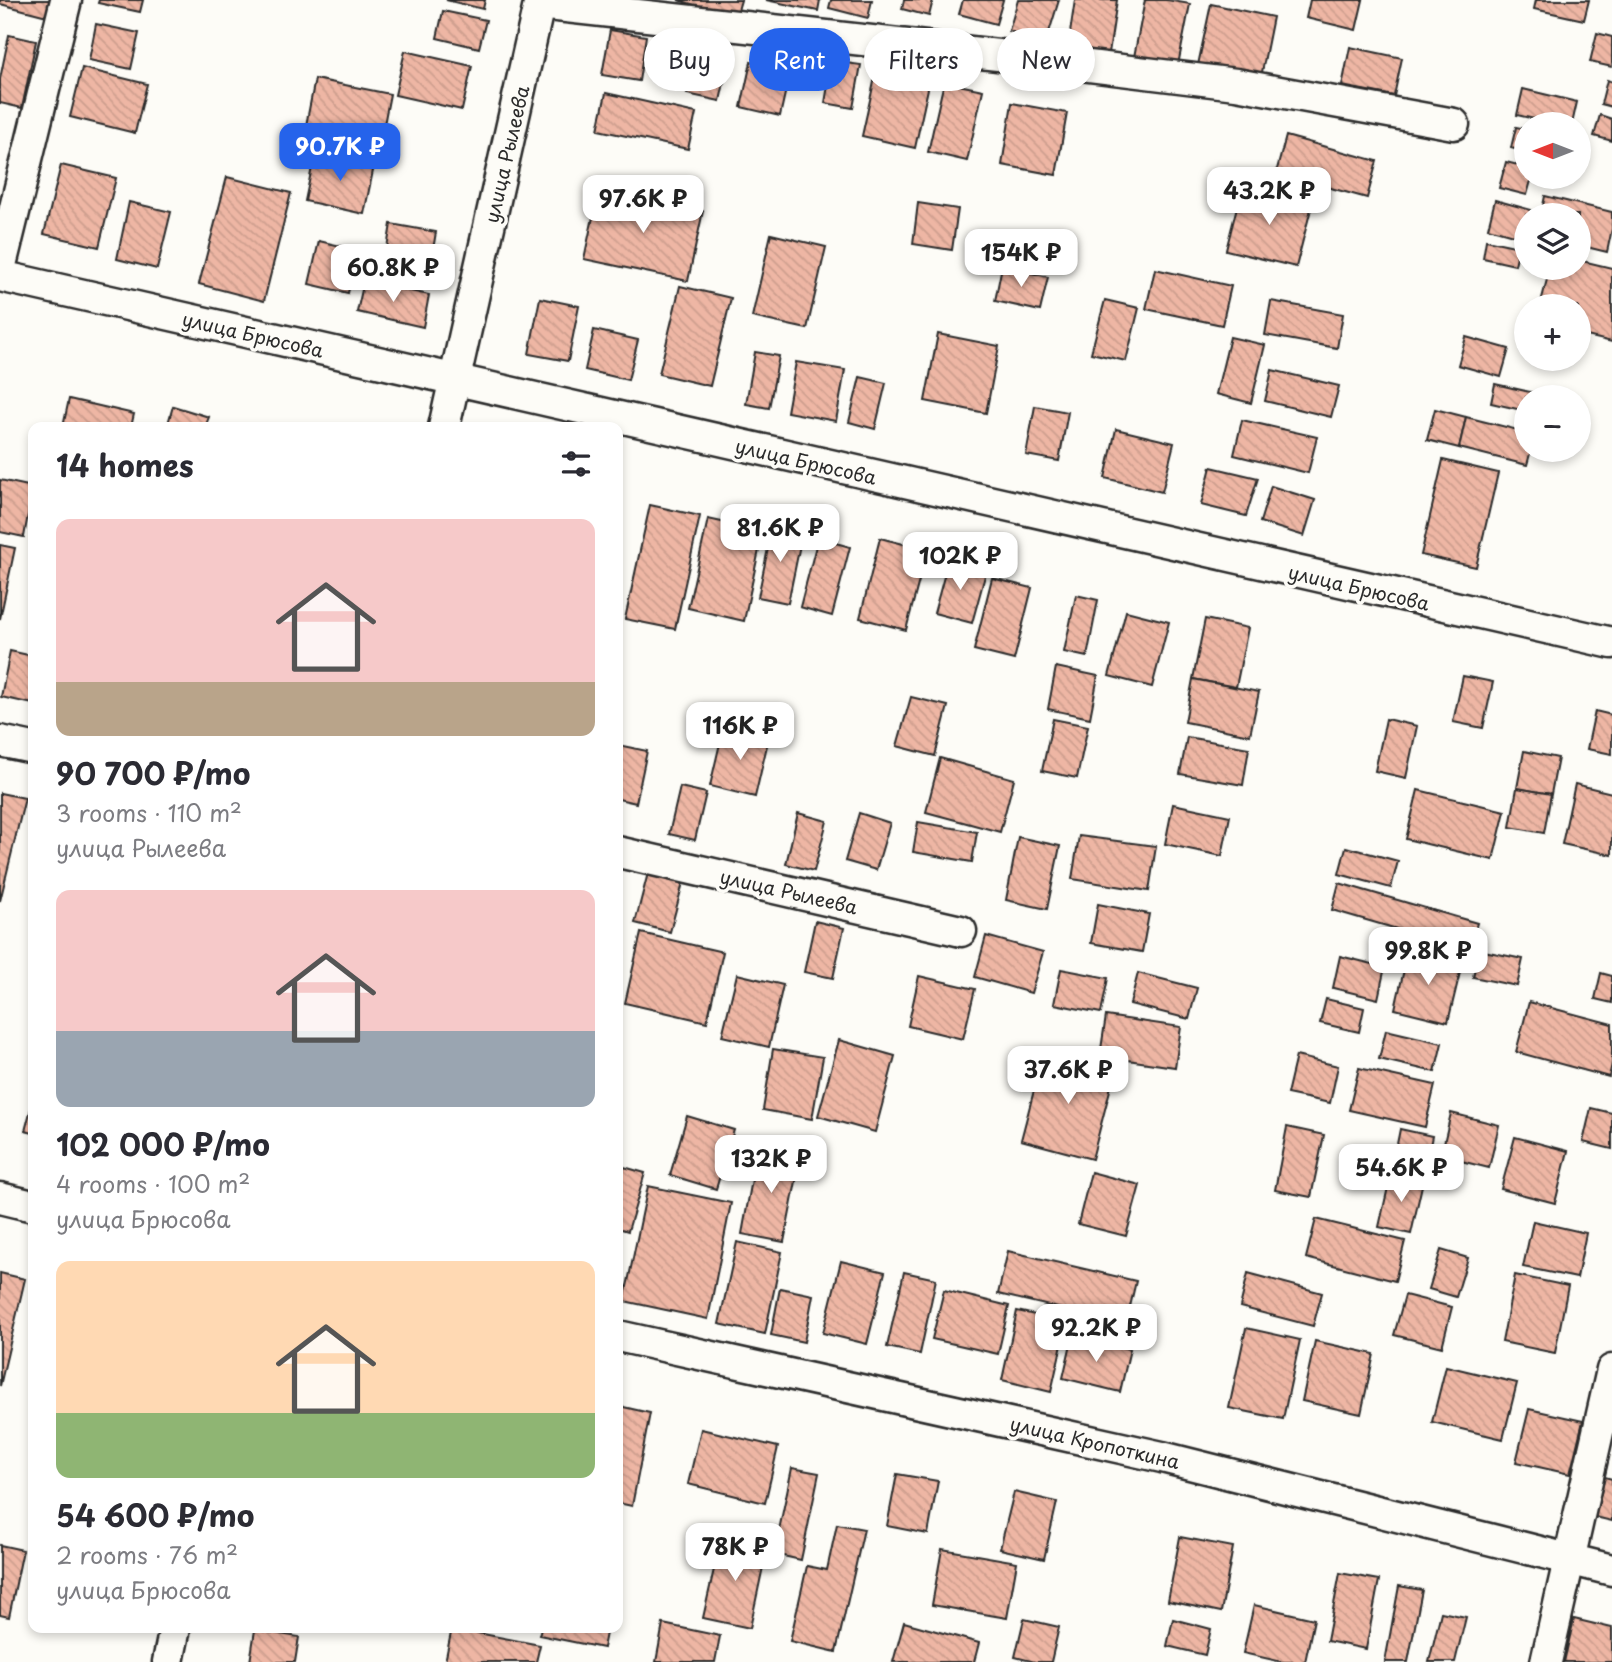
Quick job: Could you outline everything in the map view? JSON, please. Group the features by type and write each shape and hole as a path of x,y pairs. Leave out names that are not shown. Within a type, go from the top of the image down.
{"street":[{"path":"0,269 66,0"},
{"name":"улица Рылеева","path":"445,422 540,2 1236,84 1454,124"},
{"name":"улица Брюсова","path":"0,276 1612,643"},
{"path":"0,741 28,747"},
{"name":"улица Рылеева","path":"623,853 961,931"},
{"path":"0,1198 28,1205"},
{"name":"улица Кропоткина","path":"623,1337 1162,1457 1612,1570"},
{"path":"1546,1662 1612,1370"},
{"path":"168,1662 174,1633"}],"building":[{"path":"0,0 51,0 47,16 0,4"},
{"path":"99,0 143,0 140,12 98,3"},
{"path":"446,0 485,0 483,9"},
{"path":"678,0 741,0 736,17"},
{"path":"766,0 820,0 818,11"},
{"path":"831,0 872,0 868,18 829,8"},
{"path":"904,0 933,0 929,16 902,9"},
{"path":"963,0 1003,0 996,24 959,14"},
{"path":"1018,0 1059,0 1050,28 1010,28"},
{"path":"1075,0 1117,0 1109,53 1095,51 1095,28 1071,28"},
{"path":"1145,0 1190,4 1178,65 1134,57"},
{"path":"1310,0 1363,0 1356,30 1306,18"},
{"path":"1536,0 1589,0 1584,20 1534,9"},
{"path":"1211,4 1273,17 1261,77 1198,65"},
{"path":"443,11 486,20 479,48 437,38"},
{"path":"96,24 139,33 131,69 89,60"},
{"path":"610,30 644,36 639,81 602,75"},
{"path":"1597,33 1612,37 1612,67 1590,62"},
{"path":"9,35 36,41 22,108 0,103 0,79"},
{"path":"1350,47 1402,58 1394,96 1342,86"},
{"path":"405,51 472,66 462,110 395,95"},
{"path":"850,63 861,65 853,108 825,103 827,91 850,91"},
{"path":"82,68 147,84 135,133 70,117"},
{"path":"749,71 749,91 786,91 780,116 741,107"},
{"path":"315,79 390,94 378,155 303,141"},
{"path":"1607,80 1612,82 1612,107 1601,104"},
{"path":"1523,89 1577,102 1575,112 1518,112"},
{"path":"688,91 722,91 720,101 687,94"},
{"path":"872,91 927,91 915,148 862,136"},
{"path":"942,91 983,91 967,161 928,152"},
{"path":"606,93 696,113 688,149 598,130"},
{"path":"1012,103 1067,113 1056,175 1002,165"},
{"path":"1600,115 1612,119 1612,141 1594,136"},
{"path":"1286,136 1377,161 1367,198 1276,173"},
{"path":"315,153 374,166 364,214 305,201"},
{"path":"1506,162 1514,164 1514,189 1529,189 1527,195 1499,188"},
{"path":"61,165 116,178 99,247 44,234"},
{"path":"227,177 291,193 264,301 199,284"},
{"path":"1242,187 1312,205 1296,267 1226,250"},
{"path":"599,189 703,211 688,281 584,259"},
{"path":"1545,196 1574,203 1544,203"},
{"path":"1495,200 1514,205 1514,235 1488,228"},
{"path":"129,202 171,212 157,269 117,259"},
{"path":"918,203 958,209 952,250 913,244"},
{"path":"1591,207 1612,212 1612,229 1607,252 1591,248"},
{"path":"391,224 436,232 429,273 384,266"},
{"path":"771,234 826,247 807,329 752,317"},
{"path":"1486,240 1514,246 1514,265 1483,258"},
{"path":"319,241 358,250 348,293 309,284"},
{"path":"1591,263 1612,268 1612,342 1591,337 1591,294 1543,294 1547,280 1591,280"},
{"path":"1002,266 1048,277 1040,311 995,301"},
{"path":"1155,269 1231,286 1222,325 1146,309"},
{"path":"364,281 429,295 423,327 357,312"},
{"path":"680,286 731,298 710,386 659,374"},
{"path":"540,298 579,306 568,361 529,354"},
{"path":"1105,300 1139,308 1126,361 1091,353"},
{"path":"1271,301 1343,314 1337,348 1265,335"},
{"path":"594,330 638,340 628,380 585,370"},
{"path":"938,334 999,346 986,413 925,401"},
{"path":"1230,337 1265,345 1251,403 1216,394"},
{"path":"1466,337 1509,349 1501,377 1458,365"},
{"path":"755,352 779,356 769,408 746,404"},
{"path":"796,362 845,370 836,421 787,412"},
{"path":"1272,370 1339,386 1331,417 1265,401"},
{"path":"860,377 886,383 875,429 849,422"},
{"path":"1495,384 1514,388 1514,408 1491,403"},
{"path":"69,399 134,414 132,422 64,422"},
{"path":"173,406 209,417 207,422 168,422"},
{"path":"1035,406 1068,412 1059,461 1026,455"},
{"path":"1435,409 1466,417 1459,448 1427,440"},
{"path":"1466,417 1514,429 1514,462 1459,448"},
{"path":"1242,420 1317,437 1308,473 1234,455"},
{"path":"1116,429 1174,443 1162,492 1105,478"},
{"path":"1443,460 1498,473 1476,567 1421,555"},
{"path":"1211,467 1258,478 1246,516 1201,505"},
{"path":"0,480 28,486 28,515 24,537 0,532"},
{"path":"1271,486 1315,500 1304,536 1260,522"},
{"path":"650,505 700,516 675,629 625,619"},
{"path":"708,519 763,531 744,621 688,608"},
{"path":"773,524 803,530 788,603 758,597"},
{"path":"818,538 850,547 832,616 800,607"},
{"path":"880,538 927,550 906,630 860,618"},
{"path":"0,545 15,548 0,619"},
{"path":"948,562 986,572 972,623 934,613"},
{"path":"992,578 1032,588 1014,660 974,650"},
{"path":"1076,595 1098,600 1087,657 1064,652"},
{"path":"1126,611 1169,622 1152,687 1109,676"},
{"path":"1205,619 1248,628 1236,687 1193,679"},
{"path":"10,651 28,655 28,703 1,697"},
{"path":"1056,667 1098,676 1090,718 1048,709"},
{"path":"1463,676 1493,682 1483,728 1453,722"},
{"path":"1193,679 1259,692 1250,735 1185,722"},
{"path":"911,697 948,706 935,756 897,746"},
{"path":"1595,711 1612,715 1612,754 1587,749"},
{"path":"1053,719 1088,726 1077,778 1042,771"},
{"path":"1386,719 1417,726 1406,778 1375,771"},
{"path":"724,726 769,737 755,797 710,786"},
{"path":"1187,737 1249,748 1243,785 1180,774"},
{"path":"623,746 647,751 636,803 623,800"},
{"path":"1524,751 1558,758 1551,794 1517,788"},
{"path":"940,758 1014,779 1000,832 926,812"},
{"path":"1575,784 1612,793 1612,855 1562,844"},
{"path":"680,787 706,793 695,840 669,834"},
{"path":"1517,788 1551,794 1544,833 1510,827"},
{"path":"1418,790 1505,811 1493,860 1406,839"},
{"path":"0,793 25,798 0,901"},
{"path":"1173,804 1230,816 1222,856 1165,844"},
{"path":"798,813 827,821 814,871 786,864"},
{"path":"859,813 890,823 876,870 845,861"},
{"path":"918,822 977,832 972,862 913,852"},
{"path":"1079,836 1156,846 1149,891 1072,879"},
{"path":"1018,837 1060,846 1047,909 1006,900"},
{"path":"1346,847 1398,861 1391,888 1339,874"},
{"path":"649,869 684,879 670,932 635,923"},
{"path":"1339,883 1477,923 1469,950 1332,910"},
{"path":"1098,904 1149,914 1142,952 1091,943"},
{"path":"815,921 844,928 833,978 804,972"},
{"path":"641,933 723,952 707,1022 625,1003"},
{"path":"986,936 1043,952 1031,993 975,977"},
{"path":"1479,950 1523,959 1517,986 1473,977"},
{"path":"1408,952 1462,964 1448,1022 1395,1009"},
{"path":"1340,956 1385,967 1378,999 1333,988"},
{"path":"1061,969 1108,978 1101,1013 1054,1004"},
{"path":"1138,973 1197,988 1189,1019 1130,1004"},
{"path":"1601,973 1612,976 1612,1003 1595,999"},
{"path":"737,974 783,985 769,1047 722,1036"},
{"path":"919,976 975,989 963,1039 908,1026"},
{"path":"1326,999 1364,1008 1359,1032 1320,1023"},
{"path":"1529,1002 1612,1024 1612,1064 1609,1077 1516,1052"},
{"path":"1106,1016 1181,1027 1175,1067 1100,1056"},
{"path":"1386,1030 1442,1043 1435,1072 1379,1059"},
{"path":"839,1040 895,1056 875,1132 818,1116"},
{"path":"773,1049 823,1057 812,1119 763,1110"},
{"path":"1044,1052 1115,1071 1092,1159 1021,1140"},
{"path":"1296,1056 1338,1066 1330,1103 1287,1094"},
{"path":"1359,1068 1435,1085 1425,1127 1349,1110"},
{"path":"1591,1108 1612,1113 1612,1149 1583,1142"},
{"path":"1451,1113 1499,1125 1489,1168 1441,1156"},
{"path":"687,1116 734,1130 716,1189 670,1175"},
{"path":"1287,1127 1324,1135 1311,1197 1275,1190"},
{"path":"1400,1129 1432,1136 1423,1181 1391,1174"},
{"path":"1515,1137 1568,1151 1555,1203 1501,1189"},
{"path":"758,1147 801,1156 784,1242 742,1234"},
{"path":"624,1167 645,1173 628,1231 623,1230"},
{"path":"1091,1172 1140,1185 1126,1236 1078,1224"},
{"path":"1391,1174 1423,1181 1411,1234 1379,1227"},
{"path":"648,1186 731,1203 708,1319 624,1301"},
{"path":"1316,1219 1405,1241 1395,1281 1306,1258"},
{"path":"1533,1221 1586,1233 1577,1278 1523,1267"},
{"path":"737,1242 782,1252 765,1334 719,1324"},
{"path":"1441,1250 1468,1258 1456,1297 1429,1289"},
{"path":"1008,1251 1136,1281 1126,1324 998,1294"},
{"path":"841,1261 885,1272 867,1344 823,1333"},
{"path":"904,1272 936,1279 920,1354 887,1347"},
{"path":"0,1273 25,1279 0,1386"},
{"path":"1248,1273 1322,1293 1313,1326 1240,1307"},
{"path":"1515,1275 1568,1286 1555,1353 1502,1342"},
{"path":"780,1288 813,1295 804,1342 771,1335"},
{"path":"944,1290 1009,1306 998,1354 932,1339"},
{"path":"1405,1295 1452,1307 1442,1347 1394,1335"},
{"path":"1017,1311 1067,1322 1051,1392 1002,1380"},
{"path":"1246,1328 1300,1340 1283,1419 1229,1408"},
{"path":"1073,1335 1130,1349 1120,1392 1063,1378"},
{"path":"1315,1341 1374,1354 1361,1414 1302,1401"},
{"path":"1446,1366 1517,1383 1503,1439 1432,1422"},
{"path":"623,1407 650,1413 632,1506 623,1504"},
{"path":"1529,1409 1583,1421 1570,1474 1516,1462"},
{"path":"701,1429 778,1447 765,1503 688,1484"},
{"path":"792,1468 819,1473 801,1560 774,1554"},
{"path":"897,1474 938,1481 928,1534 887,1526"},
{"path":"1605,1477 1612,1479 1612,1521 1595,1517"},
{"path":"1014,1492 1057,1502 1044,1559 1000,1549"},
{"path":"837,1524 864,1529 836,1652 790,1641 807,1566 827,1570"},
{"path":"1180,1537 1233,1547 1221,1612 1168,1601"},
{"path":"721,1538 767,1548 750,1628 703,1618"},
{"path":"0,1545 23,1550 9,1617 0,1615"},
{"path":"942,1549 1017,1562 1007,1618 932,1605"},
{"path":"1340,1573 1379,1580 1366,1649 1327,1641"},
{"path":"1399,1586 1422,1590 1408,1662 1385,1662"},
{"path":"1254,1605 1314,1619 1305,1662 1282,1662 1243,1653"},
{"path":"1441,1612 1466,1617 1455,1662 1429,1662"},
{"path":"1024,1619 1059,1627 1051,1662 1035,1662 1015,1657"},
{"path":"1173,1619 1211,1629 1205,1655 1167,1646"},
{"path":"1574,1619 1612,1628 1612,1662 1564,1662"},
{"path":"904,1622 979,1643 974,1662 893,1662"},
{"path":"663,1624 720,1636 715,1662 656,1662"},
{"path":"255,1633 299,1637 295,1662 250,1662"},
{"path":"451,1633 478,1633 540,1645 536,1662 445,1662"},
{"path":"540,1633 606,1633 603,1648"}]}
